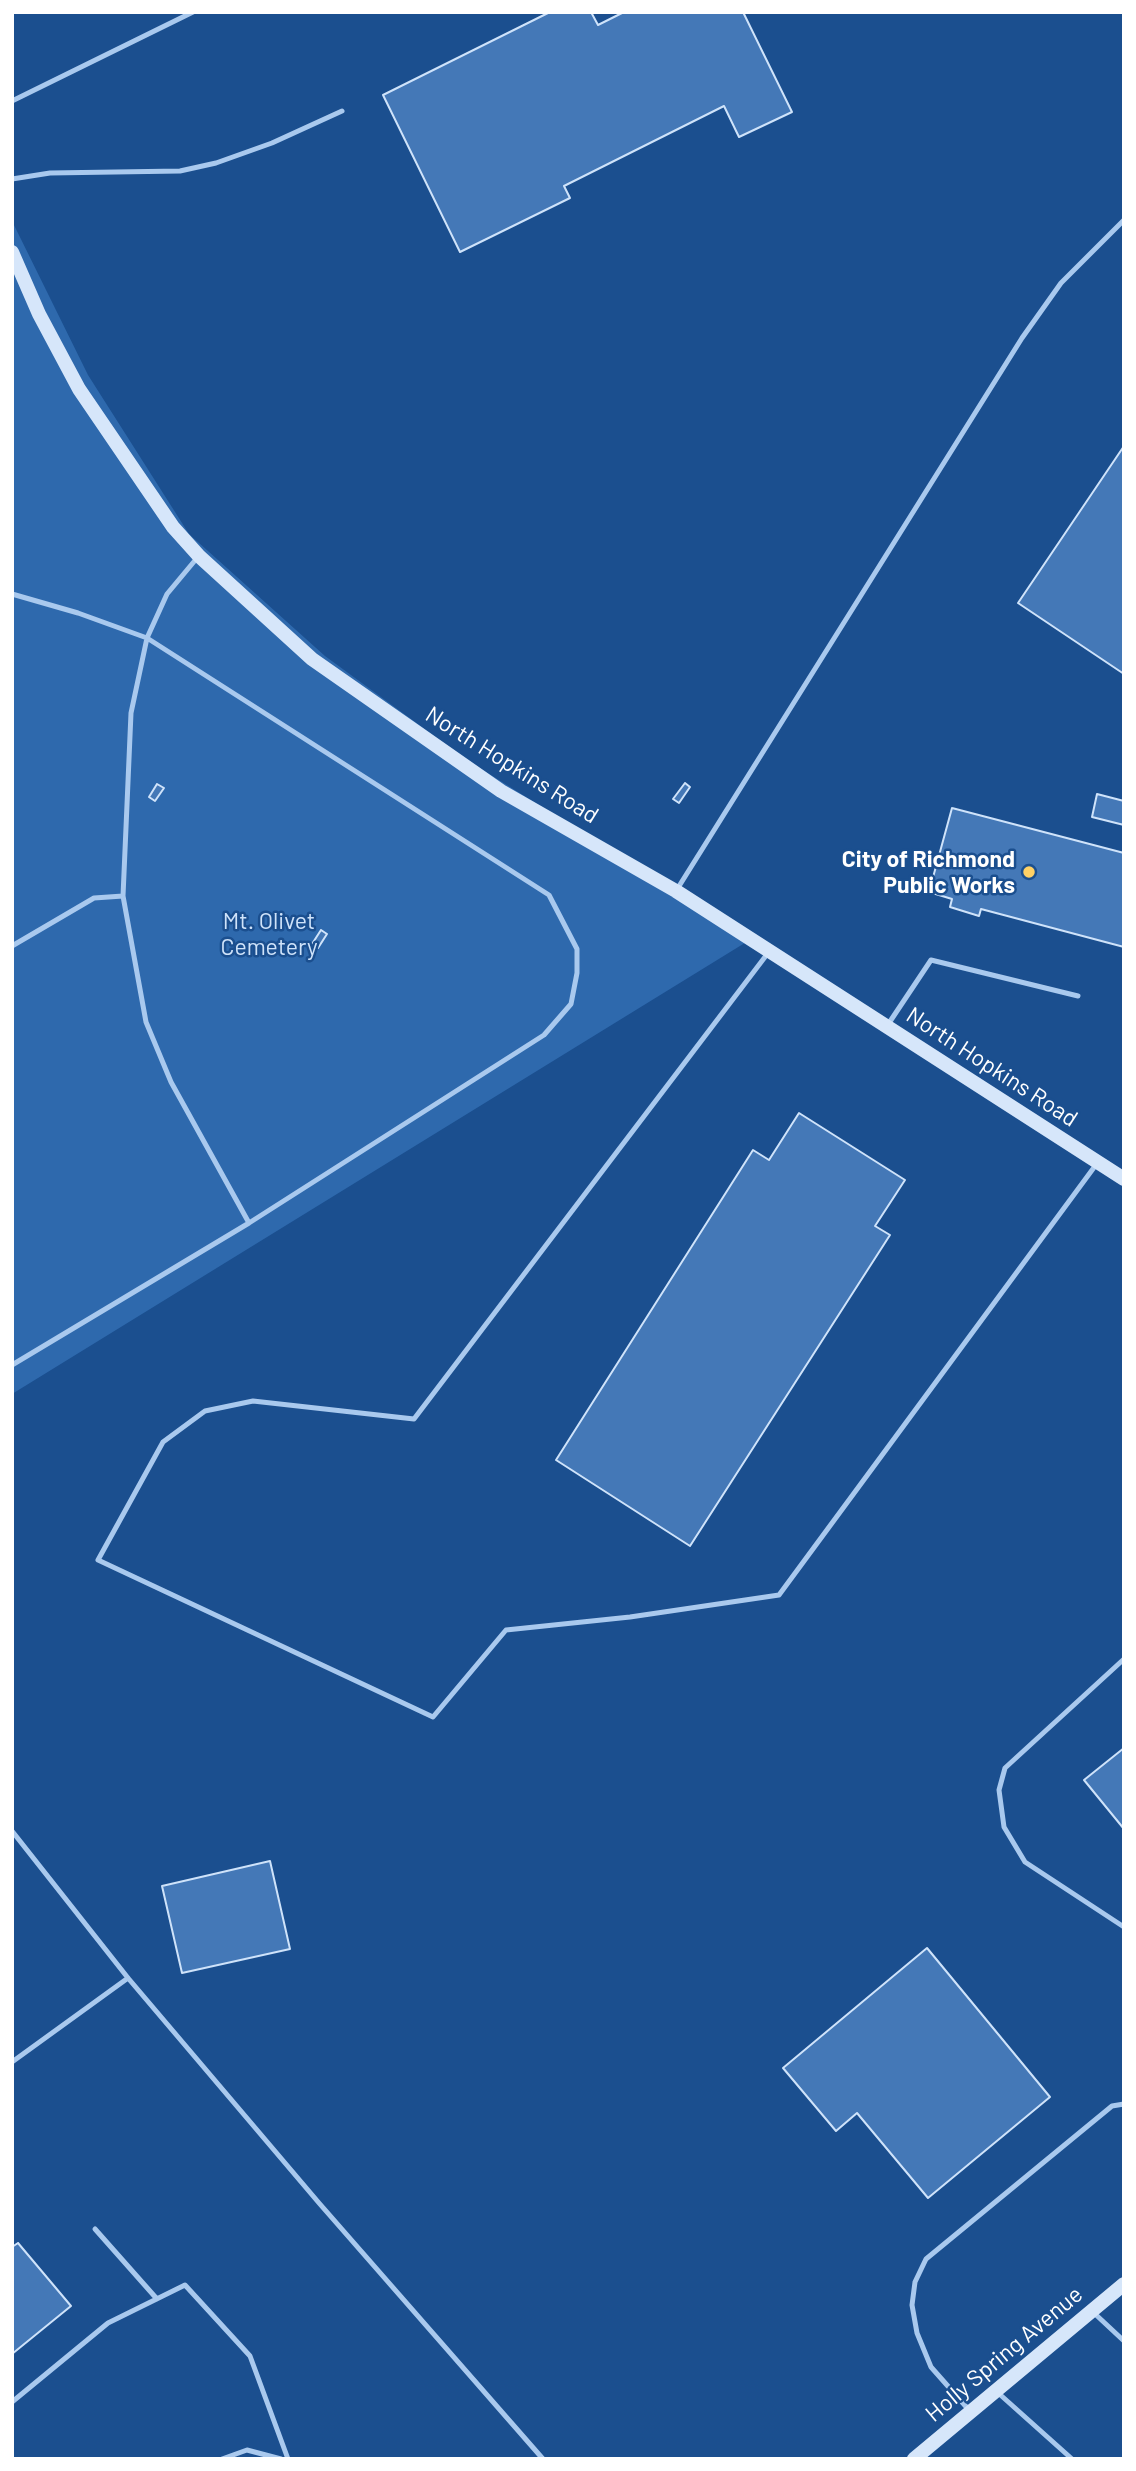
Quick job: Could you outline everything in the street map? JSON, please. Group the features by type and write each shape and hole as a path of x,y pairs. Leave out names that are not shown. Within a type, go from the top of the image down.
{"main road":[{"name":"North Hopkins Road","path":"12,252 39,314 79,389 173,527 199,556 312,659 501,791 676,891 1124,1179"},
{"name":"Holly Spring Avenue","path":"914,2459 1124,2284"}],"lane":[{"path":"12,101 193,12"},
{"path":"12,178 50,173 180,171 216,163 272,144 342,111"},
{"path":"676,891 1022,338 1061,283 1124,220"},
{"path":"199,556 167,594 147,638 131,713 123,896 146,1022 171,1082 249,1223"},
{"path":"12,594 78,613 147,638 549,895 577,949 577,973 571,1004 544,1035 249,1223 12,1364"},
{"path":"12,946 94,898 123,896"},
{"path":"770,950 415,1419 253,1401 205,1411 163,1442 98,1560 433,1717 506,1630 631,1617 779,1595 1098,1162"},
{"path":"887,1026 931,960 1078,996"},
{"path":"1124,1659 1005,1768 999,1790 1004,1827 1025,1862 1124,1927"},
{"path":"12,1831 128,1979 543,2459"},
{"path":"12,2062 128,1979"},
{"path":"970,2412 931,2367 917,2333 912,2305 915,2282 926,2259 1112,2106 1124,2104"},
{"path":"95,2229 157,2299"},
{"path":"12,2402 108,2323 185,2285 250,2357 288,2459"},
{"path":"1091,2311 1124,2341"},
{"path":"996,2391 1072,2459"},
{"path":"222,2459 247,2450 281,2459"}],"green space":[{"name":"Mt. Olivet Cemetery","path":"12,221 88,375 189,534 325,656 467,760 676,891 748,941 12,1394"}],"building":[{"path":"550,12 591,12 598,25 624,12 743,12 792,112 739,137 724,106 564,186 570,198 460,252 383,95"},
{"path":"1124,446 1124,674 1018,603"},
{"path":"685,783 690,787 679,803 673,799"},
{"path":"157,784 164,788 155,801 149,797"},
{"path":"1097,794 1124,801 1124,825 1092,817"},
{"name":"City of Richmond Public Works","path":"952,808 1124,853 1124,947 981,909 979,916 950,907 952,899 929,892"},
{"path":"321,930 327,934 318,948 312,944"},
{"path":"799,1113 905,1180 875,1226 890,1235 690,1546 556,1460 753,1150 769,1160"},
{"path":"1124,1748 1124,1829 1084,1780"},
{"path":"270,1861 290,1949 182,1973 162,1886"},
{"path":"927,1948 1050,2097 928,2198 857,2113 836,2131 783,2068"},
{"path":"18,2243 71,2306 12,2354 12,2247"}],"place":[{"name":"City of Richmond Public Works","path":"1029,872"}]}
